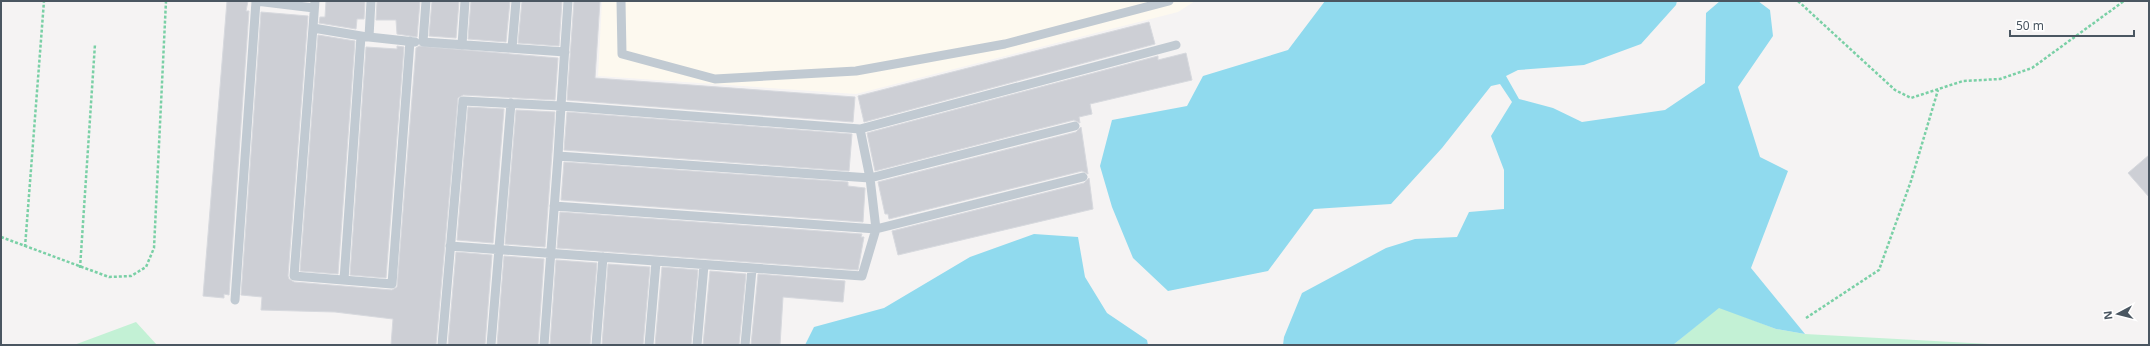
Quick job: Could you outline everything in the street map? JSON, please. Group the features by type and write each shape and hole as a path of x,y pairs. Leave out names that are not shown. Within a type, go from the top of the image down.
{"lane":[{"path":"235,300 256,1 314,5 294,276 392,284 410,41"},
{"path":"344,280 365,37 371,1"},
{"path":"423,42 426,1"},
{"path":"462,45 465,1"},
{"path":"512,48 516,1"},
{"path":"544,345 568,1"},
{"path":"621,1 622,54 715,79 856,71 1005,44 1169,1"},
{"path":"313,28 365,37 564,52"},
{"path":"442,345 463,101 561,106 860,129 1176,45"},
{"path":"491,345 511,104"},
{"path":"558,156 870,178 1075,126"},
{"path":"450,246 704,266 862,276 876,230 870,178 860,129"},
{"path":"554,206 876,230 1083,177"},
{"path":"596,345 603,257"},
{"path":"649,345 656,262"},
{"path":"696,345 704,266"},
{"path":"745,345 752,269"}],"path":[{"path":"25,247 44,1"},
{"path":"1,237 80,268 109,277 131,276 146,267 154,248 166,1"},
{"path":"1798,1 1895,90 1911,98 1963,81 2000,79 2032,68 2124,1"},
{"path":"80,268 95,44"},
{"path":"1806,318 1879,270 1911,181 1938,90"}],"shaded area":[{"path":"602,1 1195,1 1178,12 856,94 598,76"}],"green space":[{"path":"1719,307 1776,329 1805,334 2008,345 1673,345"},
{"path":"136,322 157,345 74,345"}],"water":[{"path":"1325,1 1677,1 1676,5 1641,44 1584,65 1518,70 1506,76 1519,99 1553,108 1582,122 1665,110 1705,83 1706,13 1720,1 1758,1 1770,10 1773,36 1738,87 1760,157 1788,171 1751,268 1805,334 1776,329 1719,308 1673,345 1283,345 1284,337 1302,293 1386,248 1415,239 1457,237 1469,212 1504,209 1504,170 1491,136 1512,102 1500,84 1491,86 1442,148 1391,204 1314,209 1268,271 1168,291 1133,258 1112,207 1100,166 1112,120 1187,106 1203,76 1288,50"},
{"path":"1034,234 1078,237 1085,277 1107,313 1147,340 1148,345 805,345 814,327 884,308 970,257"}],"building":[{"path":"227,1 248,1 246,11 249,11 229,295 224,294 224,298 203,296"},
{"path":"326,1 365,1 364,19 357,19 356,29 319,23 320,17 325,17"},
{"path":"377,1 420,1 417,37 397,34 396,20 376,20"},
{"path":"432,1 459,1 456,38 429,36"},
{"path":"471,1 510,1 506,42 468,39"},
{"path":"522,1 562,1 559,46 518,43"},
{"path":"574,1 600,1 595,78 855,97 853,122 567,100"},
{"path":"261,12 308,16 288,276 289,279 294,282 392,290 397,287 416,48 419,46 558,58 555,100 463,95 458,98 436,345 391,345 393,319 335,312 261,310 262,297 241,295"},
{"path":"1149,22 1155,44 864,122 858,96"},
{"path":"318,35 355,41 338,274 300,271"},
{"path":"397,46 404,47 386,278 350,275 366,47 397,49"},
{"path":"1186,53 1192,80 1090,104 1092,114 1079,117 1080,123 1074,120 875,171 867,133 1158,56 1158,60"},
{"path":"468,107 504,109 493,243 457,240"},
{"path":"516,110 555,112 545,247 505,244"},
{"path":"567,112 852,134 849,171 564,150"},
{"path":"1081,127 1088,174 1082,171 889,219 888,214 885,214 878,182 1076,132"},
{"path":"2149,155 2149,197 2128,173"},
{"path":"564,162 848,182 848,186 865,188 863,222 561,200"},
{"path":"1089,178 1093,209 898,255 892,231 1084,183"},
{"path":"560,212 862,234 861,237 864,237 858,270 557,248"},
{"path":"456,252 492,255 485,345 448,345"},
{"path":"504,256 544,259 538,345 497,345"},
{"path":"556,260 597,263 590,345 550,345"},
{"path":"608,264 650,267 643,345 602,345"},
{"path":"662,267 698,270 691,345 655,345"},
{"path":"710,271 746,274 739,345 703,345"},
{"path":"758,274 845,281 843,302 783,297 780,345 751,345"}]}
